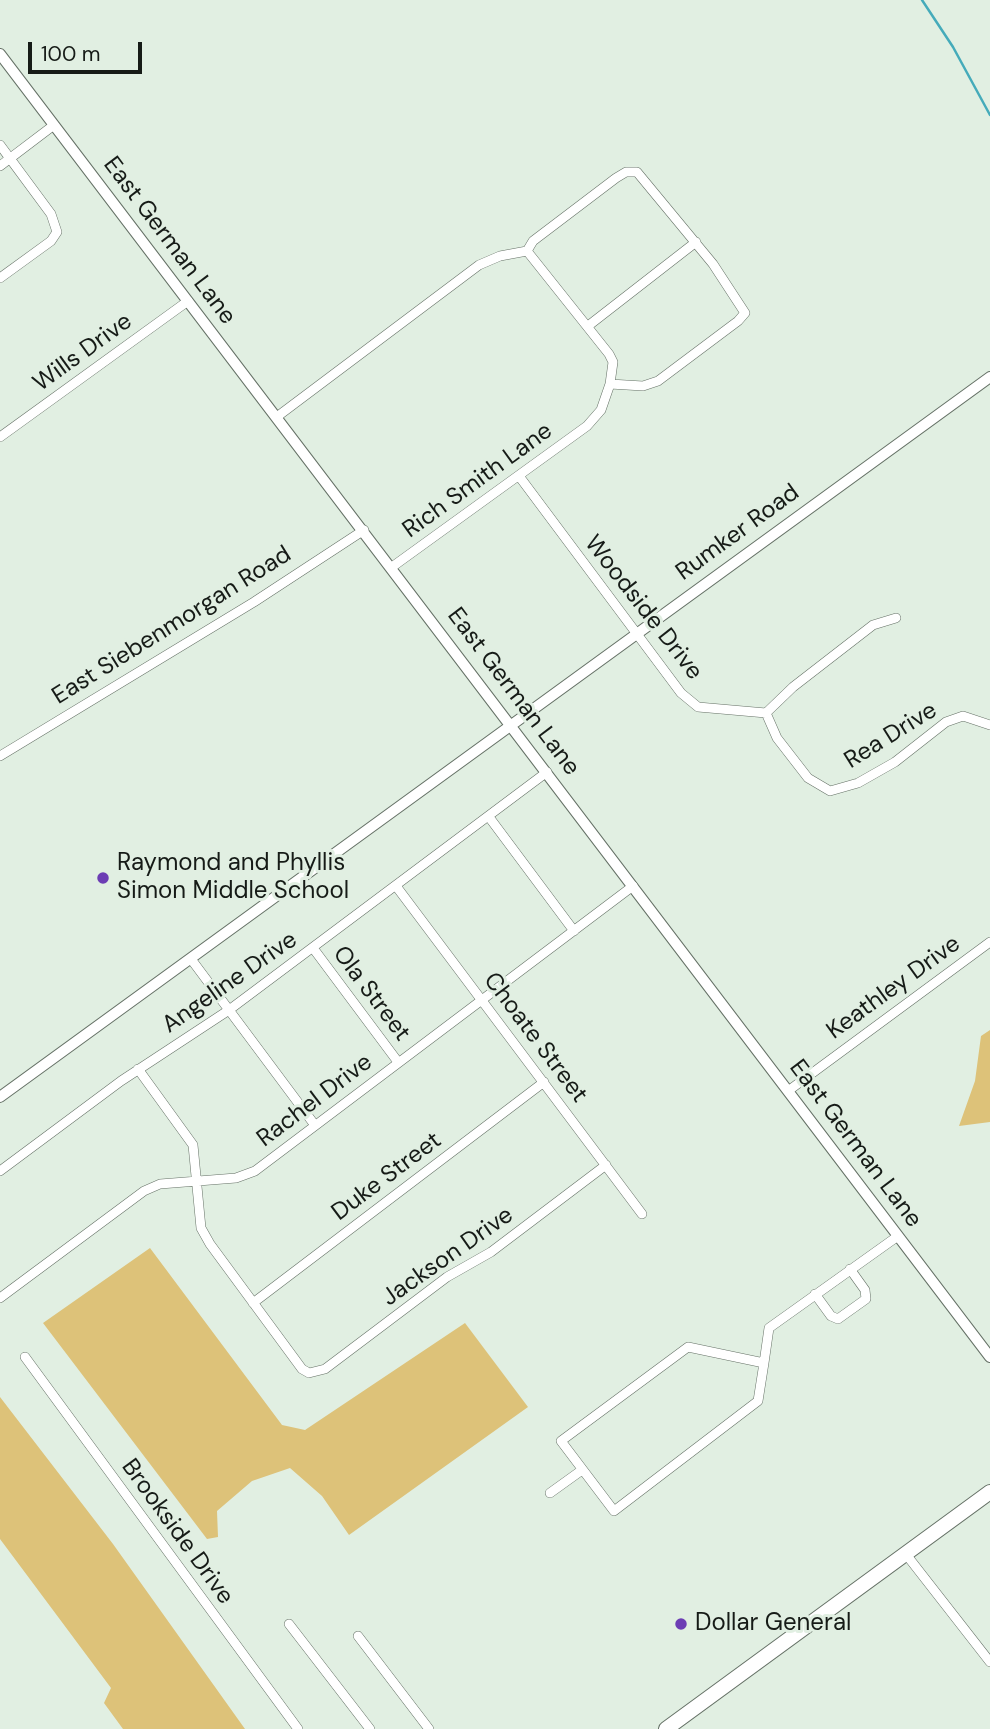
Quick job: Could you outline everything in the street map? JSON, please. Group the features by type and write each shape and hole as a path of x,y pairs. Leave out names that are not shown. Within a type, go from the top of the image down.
{"highway":[{"path":"666,1729 990,1492"}],"street":[{"name":"East German Lane","path":"0,54 513,725 990,1357"},
{"path":"0,166 54,125"},
{"path":"0,145 51,214 57,232 51,241 0,278"},
{"path":"278,416 479,265 500,256 527,251 533,241 626,172 637,172 643,176 745,313 658,382 643,387 610,384 613,362 588,326 527,251"},
{"path":"588,326 695,243"},
{"name":"Wills Drive","path":"0,437 188,301"},
{"name":"Rumker Road","path":"513,725 990,377"},
{"name":"Rich Smith Lane","path":"392,567 587,426 601,410 610,384"},
{"name":"Woodside Drive","path":"519,477 681,693 698,706 766,713"},
{"name":"East Siebenmorgan Road","path":"0,756 254,602 364,530"},
{"path":"766,713 793,687 873,625 896,618"},
{"name":"Rea Drive","path":"766,713 777,738 808,778 830,791 858,783 895,762 946,722 963,716 990,724"},
{"path":"0,1097 513,725"},
{"name":"Angeline Drive","path":"0,1171 138,1069 229,1010 547,772"},
{"path":"489,817 574,931"},
{"name":"Choate Street","path":"396,886 642,1214"},
{"name":"Rachel Drive","path":"0,1298 144,1191 160,1184 236,1178 254,1171 633,886"},
{"name":"Keathley Drive","path":"788,1091 990,942"},
{"name":"Ola Street","path":"313,948 398,1062"},
{"path":"191,959 314,1124"},
{"path":"138,1069 193,1144 201,1228 253,1303"},
{"name":"Duke Street","path":"253,1303 544,1082"},
{"name":"Jackson Drive","path":"253,1303 302,1368 309,1373 325,1369 447,1278 491,1252 606,1165"},
{"path":"764,1363 688,1347 561,1441 614,1511 750,1411 758,1401 764,1363 769,1328 898,1236"},
{"path":"815,1294 834,1319 866,1299 865,1290 850,1269"},
{"name":"Brookside Drive","path":"25,1357 298,1729"},
{"path":"551,1493 582,1470"},
{"path":"905,1553 990,1662"},
{"path":"289,1624 370,1729"},
{"path":"358,1636 429,1729"}],"shaded area":[{"path":"990,1030 990,1122 959,1126 975,1081 981,1036"},
{"path":"150,1248 282,1425 305,1430 465,1323 528,1407 349,1535 322,1496 290,1468 252,1481 217,1511 218,1537 207,1539 43,1323"},
{"path":"0,1397 113,1544 245,1729 123,1729 104,1703 111,1688 0,1539"}],"waterway":[{"path":"922,0 953,47 990,115"}],"place":[{"name":"Raymond and Phyllis Simon Middle School","path":"103,878"},
{"name":"Dollar General","path":"681,1624"}]}
